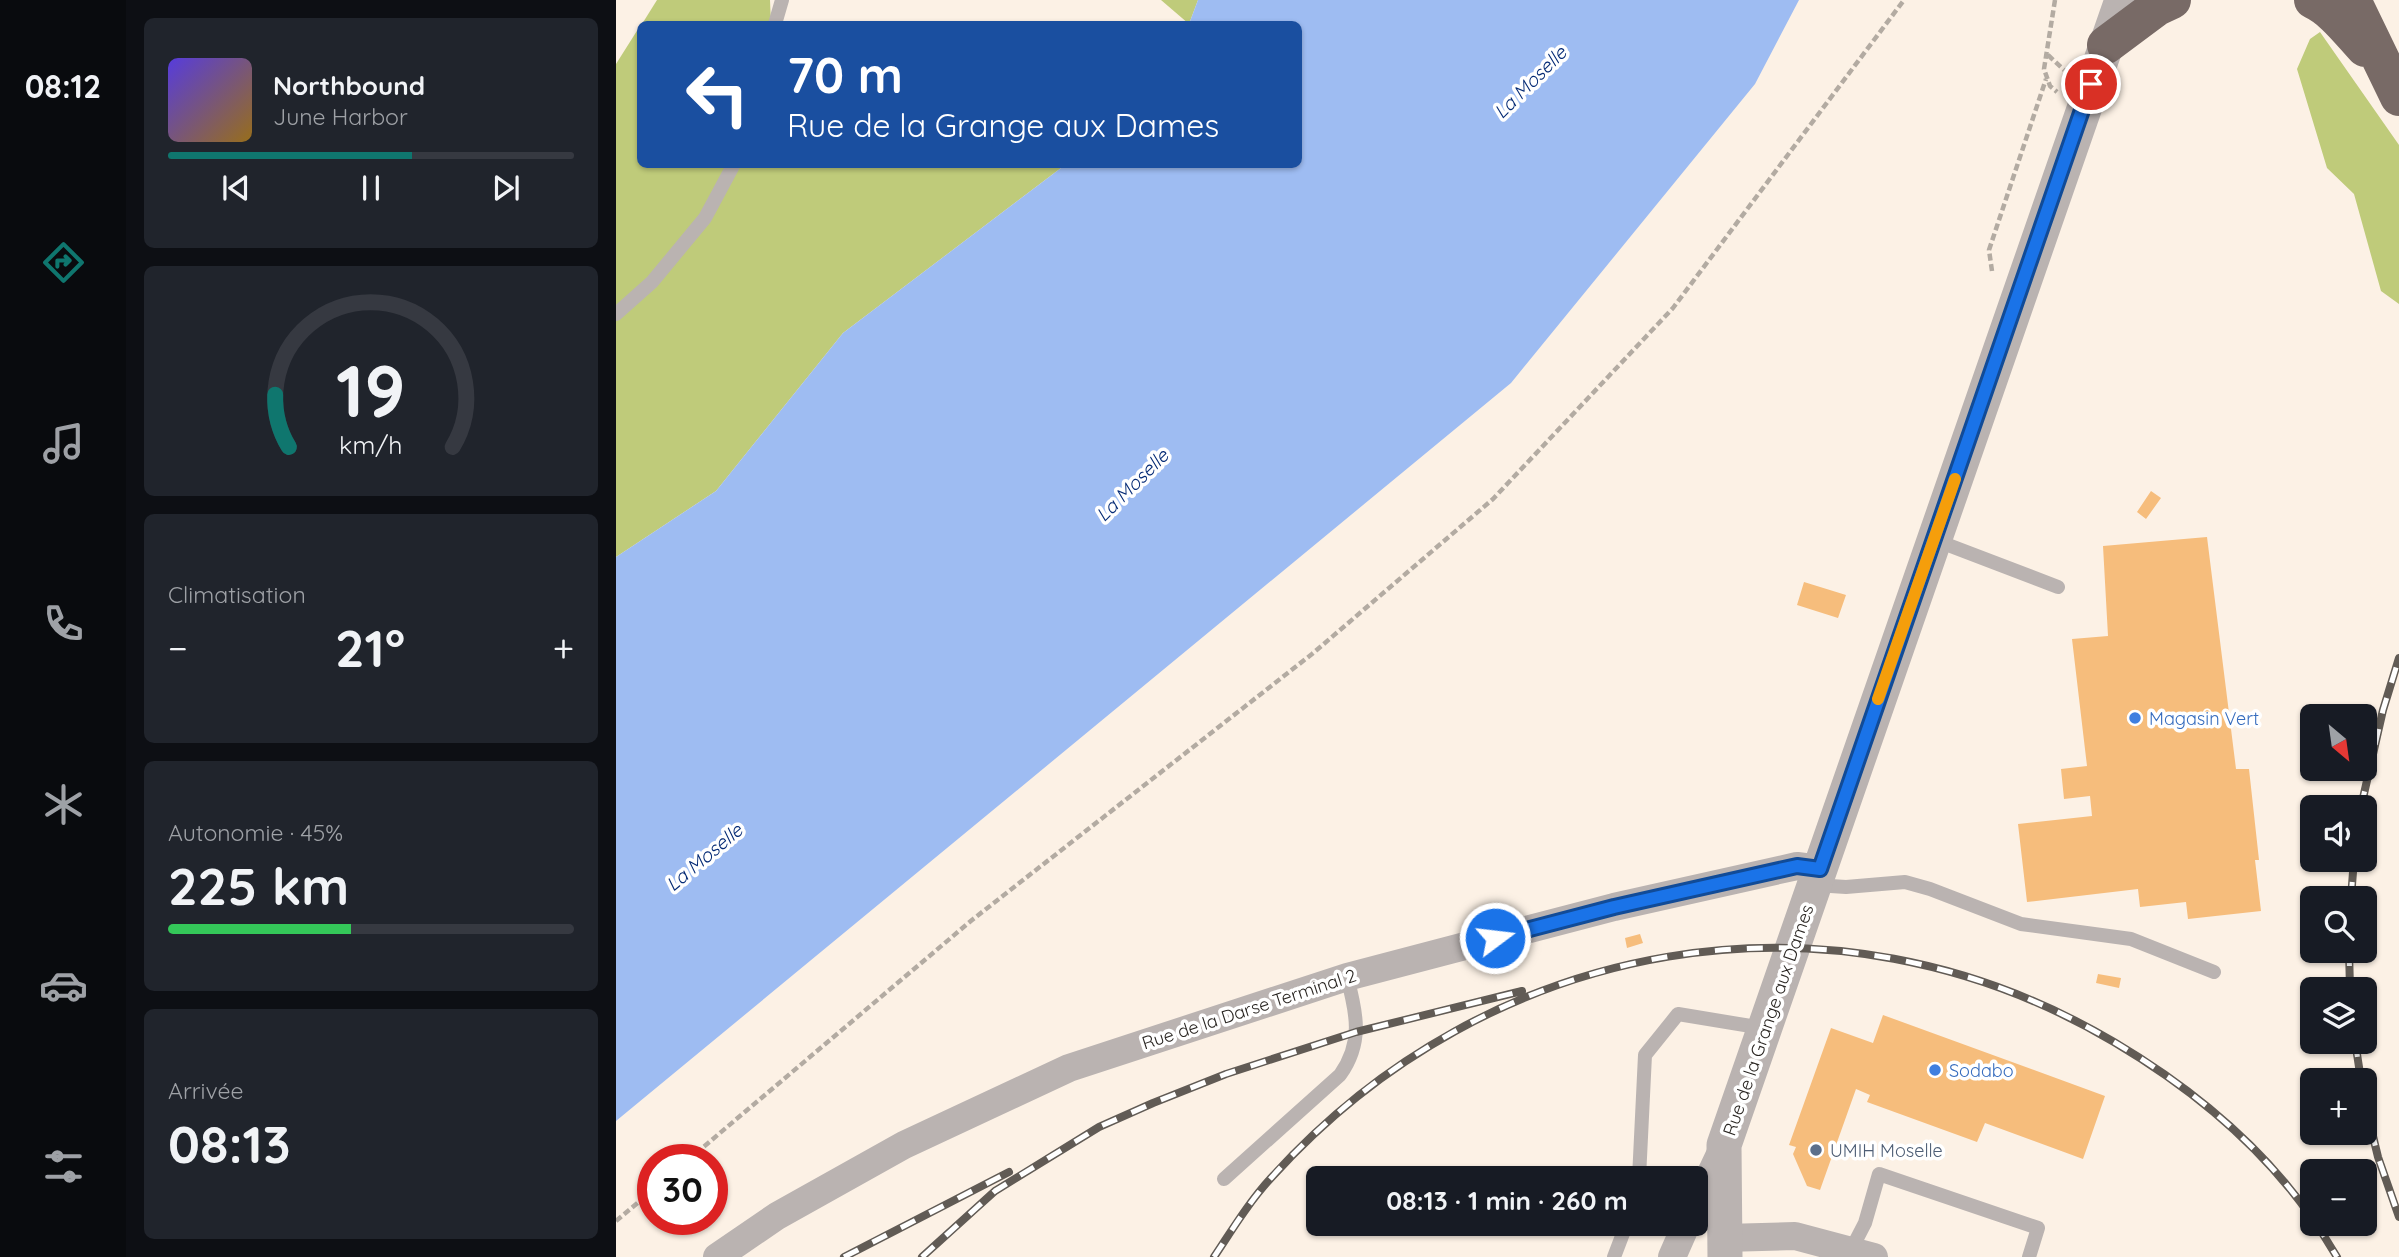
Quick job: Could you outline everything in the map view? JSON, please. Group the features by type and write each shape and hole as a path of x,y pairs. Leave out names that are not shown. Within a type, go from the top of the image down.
{"highway":[{"path":"2106,45 2157,7 2172,0"},
{"path":"2312,0 2320,3 2344,25 2392,83"},
{"path":"2352,0 2392,83"}],"street":[{"name":"Rue de la Grange aux Dames","path":"1708,1179 1724,1145 2122,0"},
{"name":"Rue de la Darse Terminal 2","path":"717,1257 777,1216 904,1145 1069,1068 1347,977 1614,907 1797,866 1817,877"},
{"path":"1724,1145 1725,1247 1795,1236 1862,1254"},
{"path":"1672,1257 1681,1236"}],"lane":[{"path":"776,21 782,0"},
{"path":"616,314 652,282 705,218 732,168"},
{"path":"1934,540 2058,587"},
{"path":"1817,877 1846,887 1905,882 2021,924 2131,939 2214,972"},
{"path":"1224,1179 1340,1075 1348,1064 1353,1054 1356,1032 1347,977"},
{"path":"1640,1166 1645,1055 1678,1014 1765,1028"},
{"path":"1862,1254 1865,1223 1879,1174 2038,1228 2029,1257"},
{"path":"1614,1257 1622,1236"}],"path":[{"path":"707,1144 972,920 1312,654 1493,499 1673,309 1904,0"},
{"path":"2055,0 2047,54 2057,66 2066,71"},
{"path":"2016,302 1997,296 1989,250 2046,79"},
{"path":"616,1222 637,1204"}],"green space":[{"path":"657,0 770,0 771,21 644,21"},
{"path":"1161,0 1198,0 1190,21 1186,21"},
{"path":"637,31 637,168 1061,168 843,333 716,491 616,557 616,64"},
{"path":"2320,32 2399,145 2399,304 2381,291 2354,194 2327,168 2297,69 2310,39"}],"water":[{"name":"La Moselle","path":"1198,0 1799,0 1755,84 1511,383 616,1121 616,557 716,491 843,333 1061,168 1302,168 1302,21 1190,21"}],"building":[{"path":"2151,491 2161,498 2146,519 2137,512"},
{"path":"2207,537 2236,769 2249,769 2259,860 2255,860 2261,911 2188,919 2186,902 2140,907 2138,889 2027,902 2018,824 2092,816 2090,796 2064,799 2061,769 2087,766 2072,639 2108,636 2103,546"},
{"path":"1804,582 1846,595 1838,618 1797,605"},
{"path":"1640,934 1643,943 1627,948 1625,938"},
{"path":"2098,974 2121,978 2119,988 2096,983"},
{"path":"1883,1015 2105,1096 2083,1159 1985,1123 1977,1142 1867,1102 1870,1095 1856,1089 1820,1190 1807,1186 1793,1154 1796,1147 1789,1145 1831,1028 1873,1043"}],"railway":[{"path":"2364,795 2383,710 2399,658"},
{"path":"2352,886 2353,872"},
{"path":"1214,1257 1248,1206 1271,1178 1358,1096 1455,1031 1559,985 1668,957 1781,948 1894,959 2006,990 2114,1042 2197,1098 2247,1142 2300,1202"},
{"path":"2349,963 2350,977"},
{"path":"922,1257 995,1191 1099,1127 1153,1103 1226,1074 1356,1032 1522,991"},
{"path":"2357,1054 2359,1068"},
{"path":"2375,1145 2399,1217"},
{"path":"844,1257 1009,1172"},
{"path":"2324,1236 2337,1257"}],"slow traffic":[{"path":"1878,699 1955,479"}],"place":[{"name":"Magasin Vert","path":"2135,718"},
{"name":"Sodabo","path":"1935,1070"},
{"name":"UMIH Moselle","path":"1816,1150"}],"route":[{"path":"1495,938 1614,907 1797,866 1820,869 2091,84"}]}
